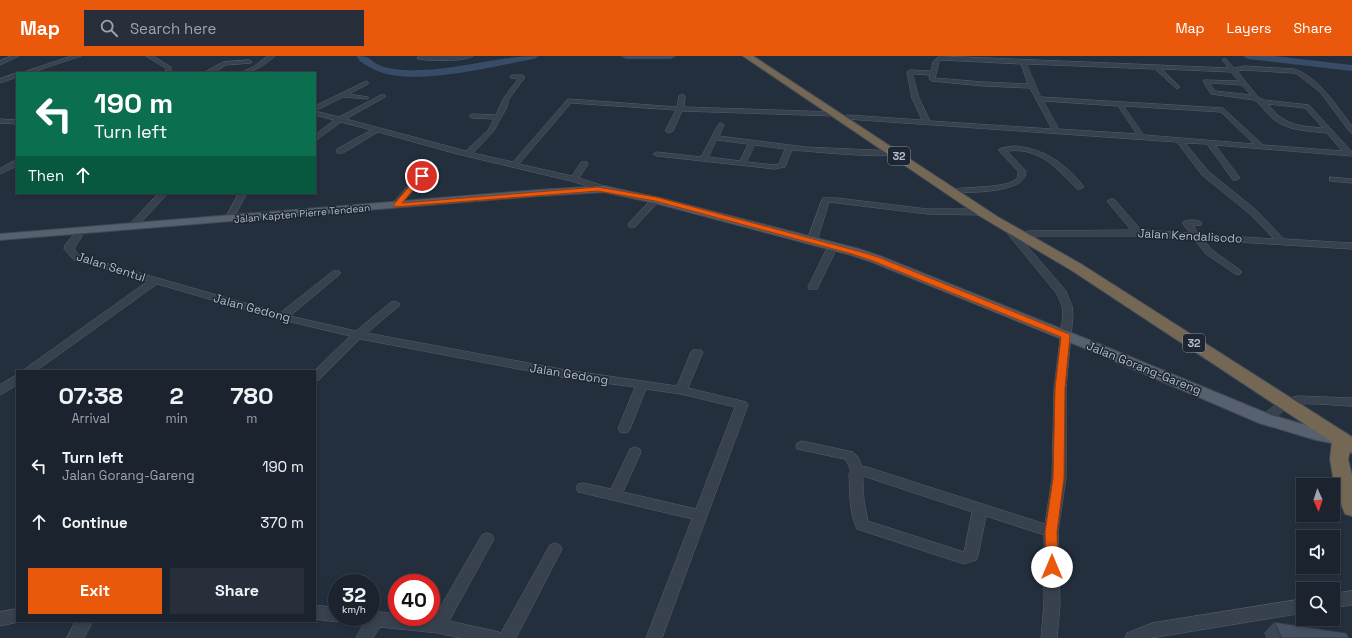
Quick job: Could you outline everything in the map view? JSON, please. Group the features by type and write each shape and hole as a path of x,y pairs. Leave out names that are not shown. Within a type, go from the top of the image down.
{"highway":[{"name":"32","path":"754,58 847,117 956,190 982,212 1007,228 1045,248 1347,443"},
{"name":"32","path":"787,79 835,114 1028,234 1045,248"},
{"path":"1347,443 1340,459 1345,489 1352,508"}],"main road":[{"name":"Jalan Kapten Pierre Tendean","path":"0,237 538,193 604,189"},
{"name":"Jalan Gorang-Gareng","path":"604,189 656,200 833,246 876,259 1163,375 1266,419 1347,443"}],"street":[{"path":"0,63 16,56"},
{"path":"27,72 78,56"},
{"path":"149,56 169,68 168,72"},
{"path":"245,72 255,68 272,56"},
{"path":"420,58 470,56"},
{"path":"933,76 938,59 954,57 1158,69 1234,70 1256,68 1294,71 1299,73 1322,91 1332,107 1352,131"},
{"path":"1225,60 1276,118 1295,126 1330,131"},
{"path":"208,72 225,62 249,62"},
{"path":"1023,62 1038,99 1057,132"},
{"path":"1158,69 1177,87"},
{"path":"1147,71 1158,69 1218,75"},
{"path":"927,122 919,109 911,88 910,72 983,84 1032,86"},
{"path":"0,81 16,75"},
{"path":"468,153 491,131 503,109 506,98 522,77 513,77"},
{"path":"1244,83 1206,81 1213,94 1307,106 1351,154"},
{"path":"316,108 366,83"},
{"path":"343,95 366,98"},
{"path":"316,138 339,120 383,96"},
{"path":"669,131 680,109 682,96"},
{"path":"1038,99 1223,110"},
{"path":"1241,101 1215,99 1223,110 1261,147"},
{"path":"515,164 568,101 680,109 835,114"},
{"path":"1119,103 1142,137"},
{"path":"316,113 376,130 574,179 604,189"},
{"path":"472,116 499,117"},
{"path":"847,117 1142,137 1351,154"},
{"path":"0,121 16,122"},
{"path":"704,159 722,125"},
{"path":"340,151 376,130"},
{"path":"715,137 752,144 789,148 852,153 896,153"},
{"path":"1179,140 1205,173 1253,212 1282,241"},
{"path":"1210,143 1236,178"},
{"path":"742,164 752,144"},
{"path":"657,154 779,167 782,165 789,148"},
{"path":"956,190 994,187 1016,182 1021,177 1022,171 1002,150 1017,148 1044,154 1080,188"},
{"path":"0,172 16,164"},
{"path":"574,179 584,164"},
{"path":"396,205 430,166"},
{"path":"1333,179 1352,181"},
{"path":"133,226 163,194"},
{"path":"229,219 243,194"},
{"path":"632,225 656,200"},
{"path":"812,241 826,200 837,200 904,209 982,212"},
{"path":"1111,201 1138,233"},
{"path":"1198,223 1186,223 1212,255 1237,272"},
{"path":"1007,228 1062,293 1067,306 1068,315 1060,388 1059,478 1051,532 1052,605 1049,638"},
{"name":"Jalan Sentul","path":"81,231 70,245 69,249 77,258 155,281"},
{"name":"Jalan Kendalisodo","path":"1028,234 1138,233 1352,246"},
{"path":"813,287 833,246"},
{"path":"282,317 336,273"},
{"path":"29,370 155,281"},
{"name":"Jalan Gedong","path":"155,281 282,317 358,335 566,374 681,390 742,405 654,638"},
{"path":"316,376 358,335 395,304"},
{"path":"681,390 697,352"},
{"path":"2,388 16,380"},
{"path":"624,429 642,385"},
{"path":"1266,419 1286,403 1302,400 1352,402"},
{"path":"802,446 848,455 853,460 858,472 856,474 857,501 862,525 964,558 971,556 980,508"},
{"path":"615,494 635,452"},
{"path":"858,472 865,471 1051,532"},
{"path":"583,488 615,494 700,515"},
{"path":"440,622 487,538"},
{"path":"507,638 555,549"},
{"path":"1340,600 1352,598"},
{"path":"1133,638 1152,630 1296,607"},
{"path":"316,612 328,613"},
{"path":"0,619 16,616"},
{"path":"75,638 84,622"},
{"path":"364,638 372,626"},
{"path":"438,626 495,638"}],"building":[{"path":"1274,622 1346,633 1349,638 1282,638"}],"waterway":[{"path":"362,56 362,58 377,68 396,72 419,73 445,72 534,56"},
{"path":"626,56 671,56"},
{"path":"1248,56 1352,68"}],"route":[{"path":"422,176 396,205 604,189 656,200 855,252 876,259 1066,336 1060,388 1059,478 1051,532 1052,567"}]}
